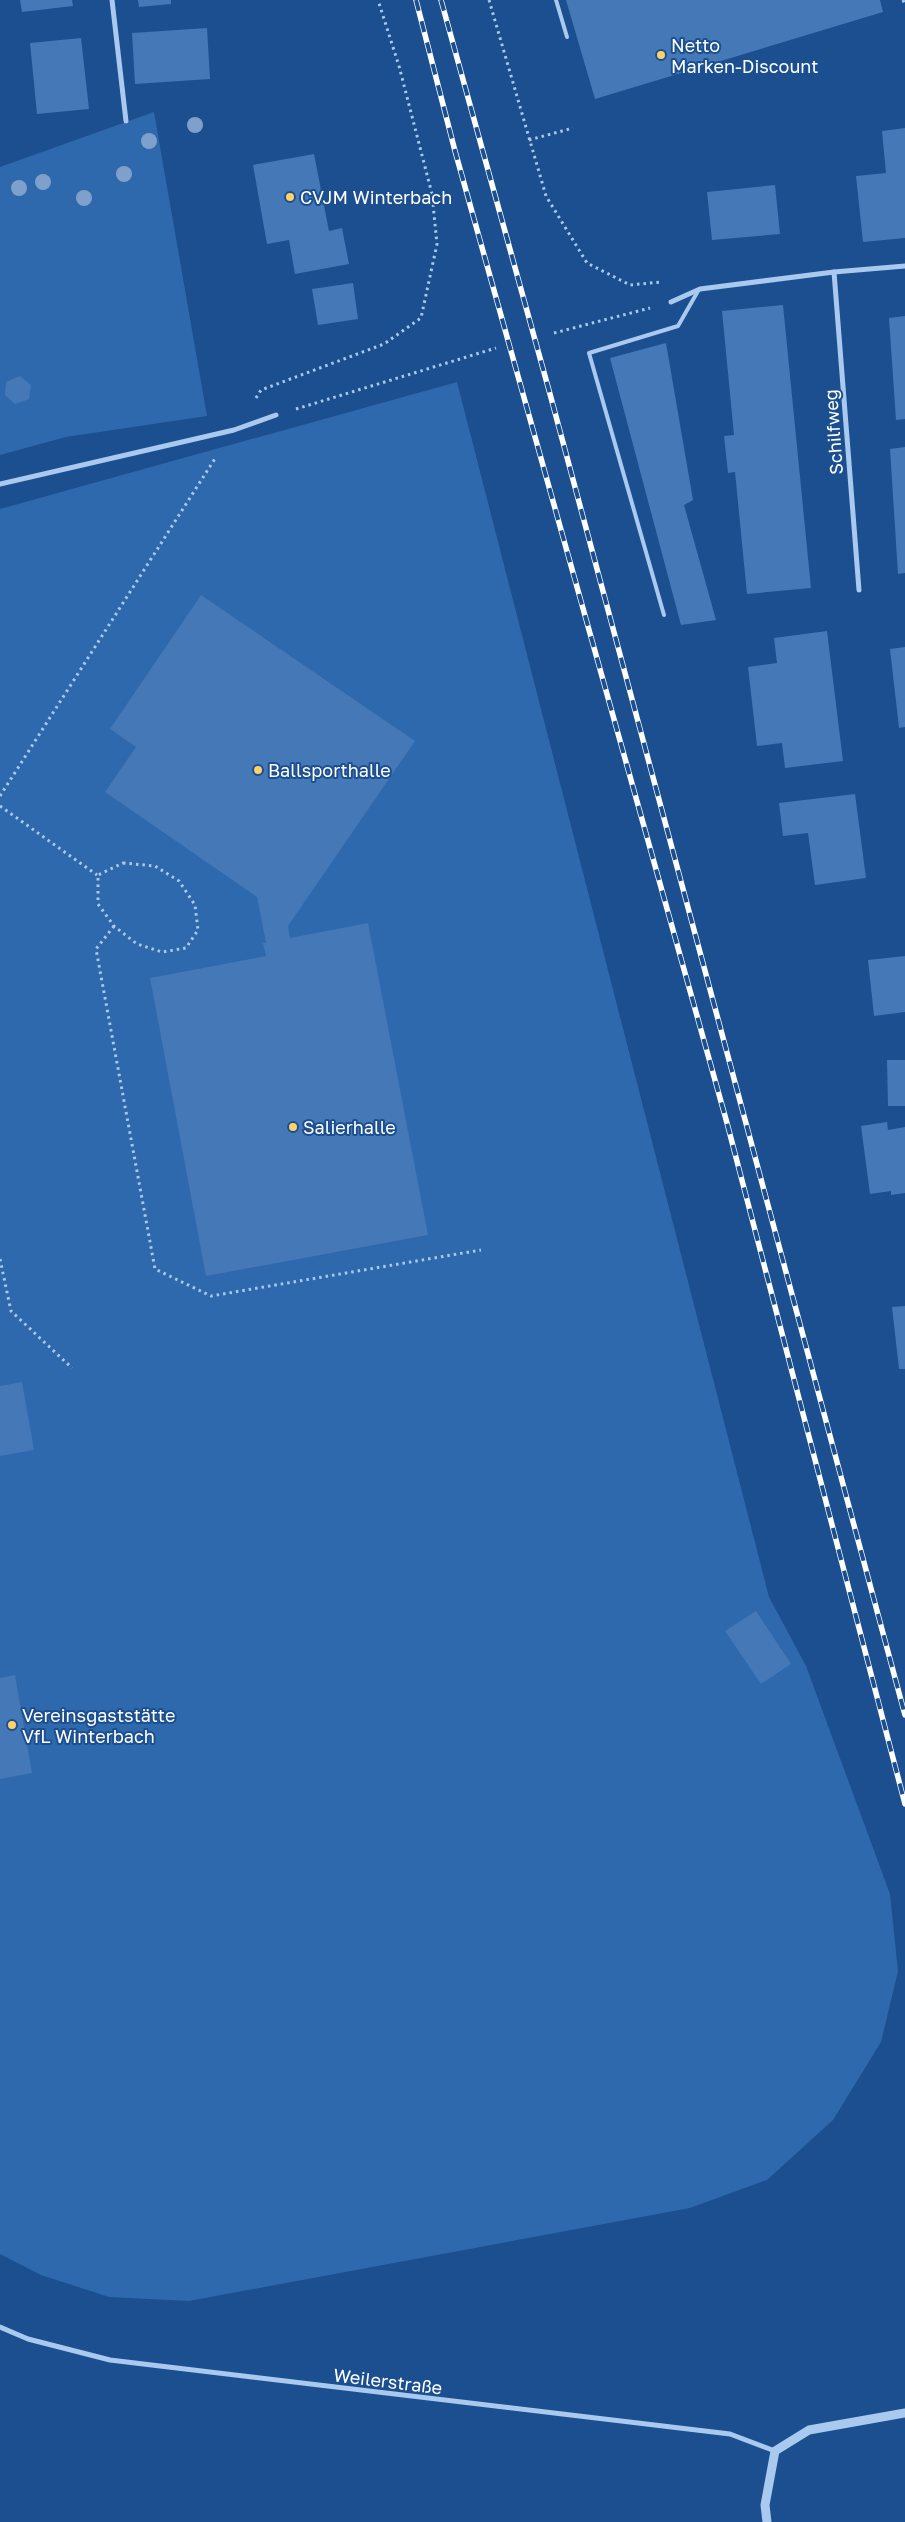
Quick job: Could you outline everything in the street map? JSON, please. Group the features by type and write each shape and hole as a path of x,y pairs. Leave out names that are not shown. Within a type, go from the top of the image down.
{"street":[{"path":"112,0 126,121"},
{"path":"671,302 700,289 834,272 905,266"},
{"name":"Schilfweg","path":"834,272 859,590"},
{"path":"0,484 234,430 276,415"},
{"name":"Weilerstraße","path":"0,2328 28,2339 110,2360 730,2434 775,2451"},
{"path":"767,2522 765,2506 775,2451 809,2430 905,2413"}],"lane":[{"path":"556,0 567,37"},
{"path":"664,616 589,353 678,326 700,289"}],"path":[{"path":"0,796 261,390 384,344 421,318 437,244 432,194 399,66 378,0"},
{"path":"489,0 546,196 587,263 630,284 675,280 700,289"},
{"path":"904,0 905,5"},
{"path":"529,140 573,128"},
{"path":"554,333 671,302"},
{"path":"276,415 496,348"},
{"path":"0,806 98,875"},
{"path":"123,863 155,866 179,881 194,906 198,930 186,948 162,952 137,944 114,926 98,904 98,875 123,863"},
{"path":"114,926 96,949 155,1269 211,1296 481,1250"},
{"path":"0,1259 12,1311 72,1368"}],"shaded area":[{"path":"154,112 207,416 66,437 0,455 0,167"},
{"path":"457,382 769,1597 806,1666 890,1894 898,1971 881,2042 833,2120 767,2180 690,2208 189,2301 109,2297 41,2275 0,2254 0,509"}],"building":[{"path":"20,0 72,0 73,6 22,12"},
{"path":"138,0 171,0 171,4 139,7"},
{"name":"Netto Marken-Discount","path":"566,0 880,0 883,12 595,99"},
{"path":"207,28 210,79 135,84 132,33"},
{"path":"81,38 89,109 37,114 30,43"},
{"path":"905,128 905,238 863,242 856,176 886,173 882,131"},
{"name":"CVJM Winterbach","path":"314,154 329,231 342,228 349,264 295,274 289,240 267,244 253,165"},
{"path":"775,185 780,234 712,240 707,192"},
{"path":"353,283 358,319 318,325 312,289"},
{"path":"783,305 811,588 747,594 735,472 728,473 724,436 734,435 722,311"},
{"path":"905,316 905,419 896,420 889,318"},
{"path":"666,343 693,500 684,505 716,620 681,625 610,358"},
{"path":"20,376 31,385 29,399 15,404 5,395 6,382"},
{"path":"905,447 905,573 898,574 890,449"},
{"path":"201,595 415,741 288,926 290,938 368,923 428,1235 206,1276 150,978 266,956 263,943 266,943 257,897 105,792 136,747 110,729"},
{"path":"827,631 843,761 785,768 782,743 757,746 748,667 777,663 774,638"},
{"path":"905,647 905,727 899,728 890,649"},
{"path":"855,794 866,878 815,885 808,833 783,836 779,803"},
{"path":"905,956 905,1012 874,1016 868,960"},
{"path":"887,1060 905,1060 905,1106 888,1106"},
{"path":"887,1122 888,1130 905,1127 905,1193 891,1195 891,1191 870,1194 861,1126"},
{"path":"905,1306 905,1369 899,1369 892,1307"},
{"path":"22,1382 34,1450 0,1456 0,1386"},
{"path":"756,1611 791,1664 761,1684 725,1631"},
{"name":"Vereinsgaststätte VfL Winterbach","path":"15,1675 32,1773 0,1779 0,1678"}],"railway":[{"path":"416,0 455,151 727,1123 905,1804"},
{"path":"441,0 550,394 905,1715"}],"place":[{"name":"Netto Marken-Discount","path":"661,55"},
{"name":"CVJM Winterbach","path":"290,197"},
{"name":"Ballsporthalle","path":"258,770"},
{"name":"Salierhalle","path":"293,1127"},
{"name":"Vereinsgaststätte VfL Winterbach","path":"12,1725"}]}
